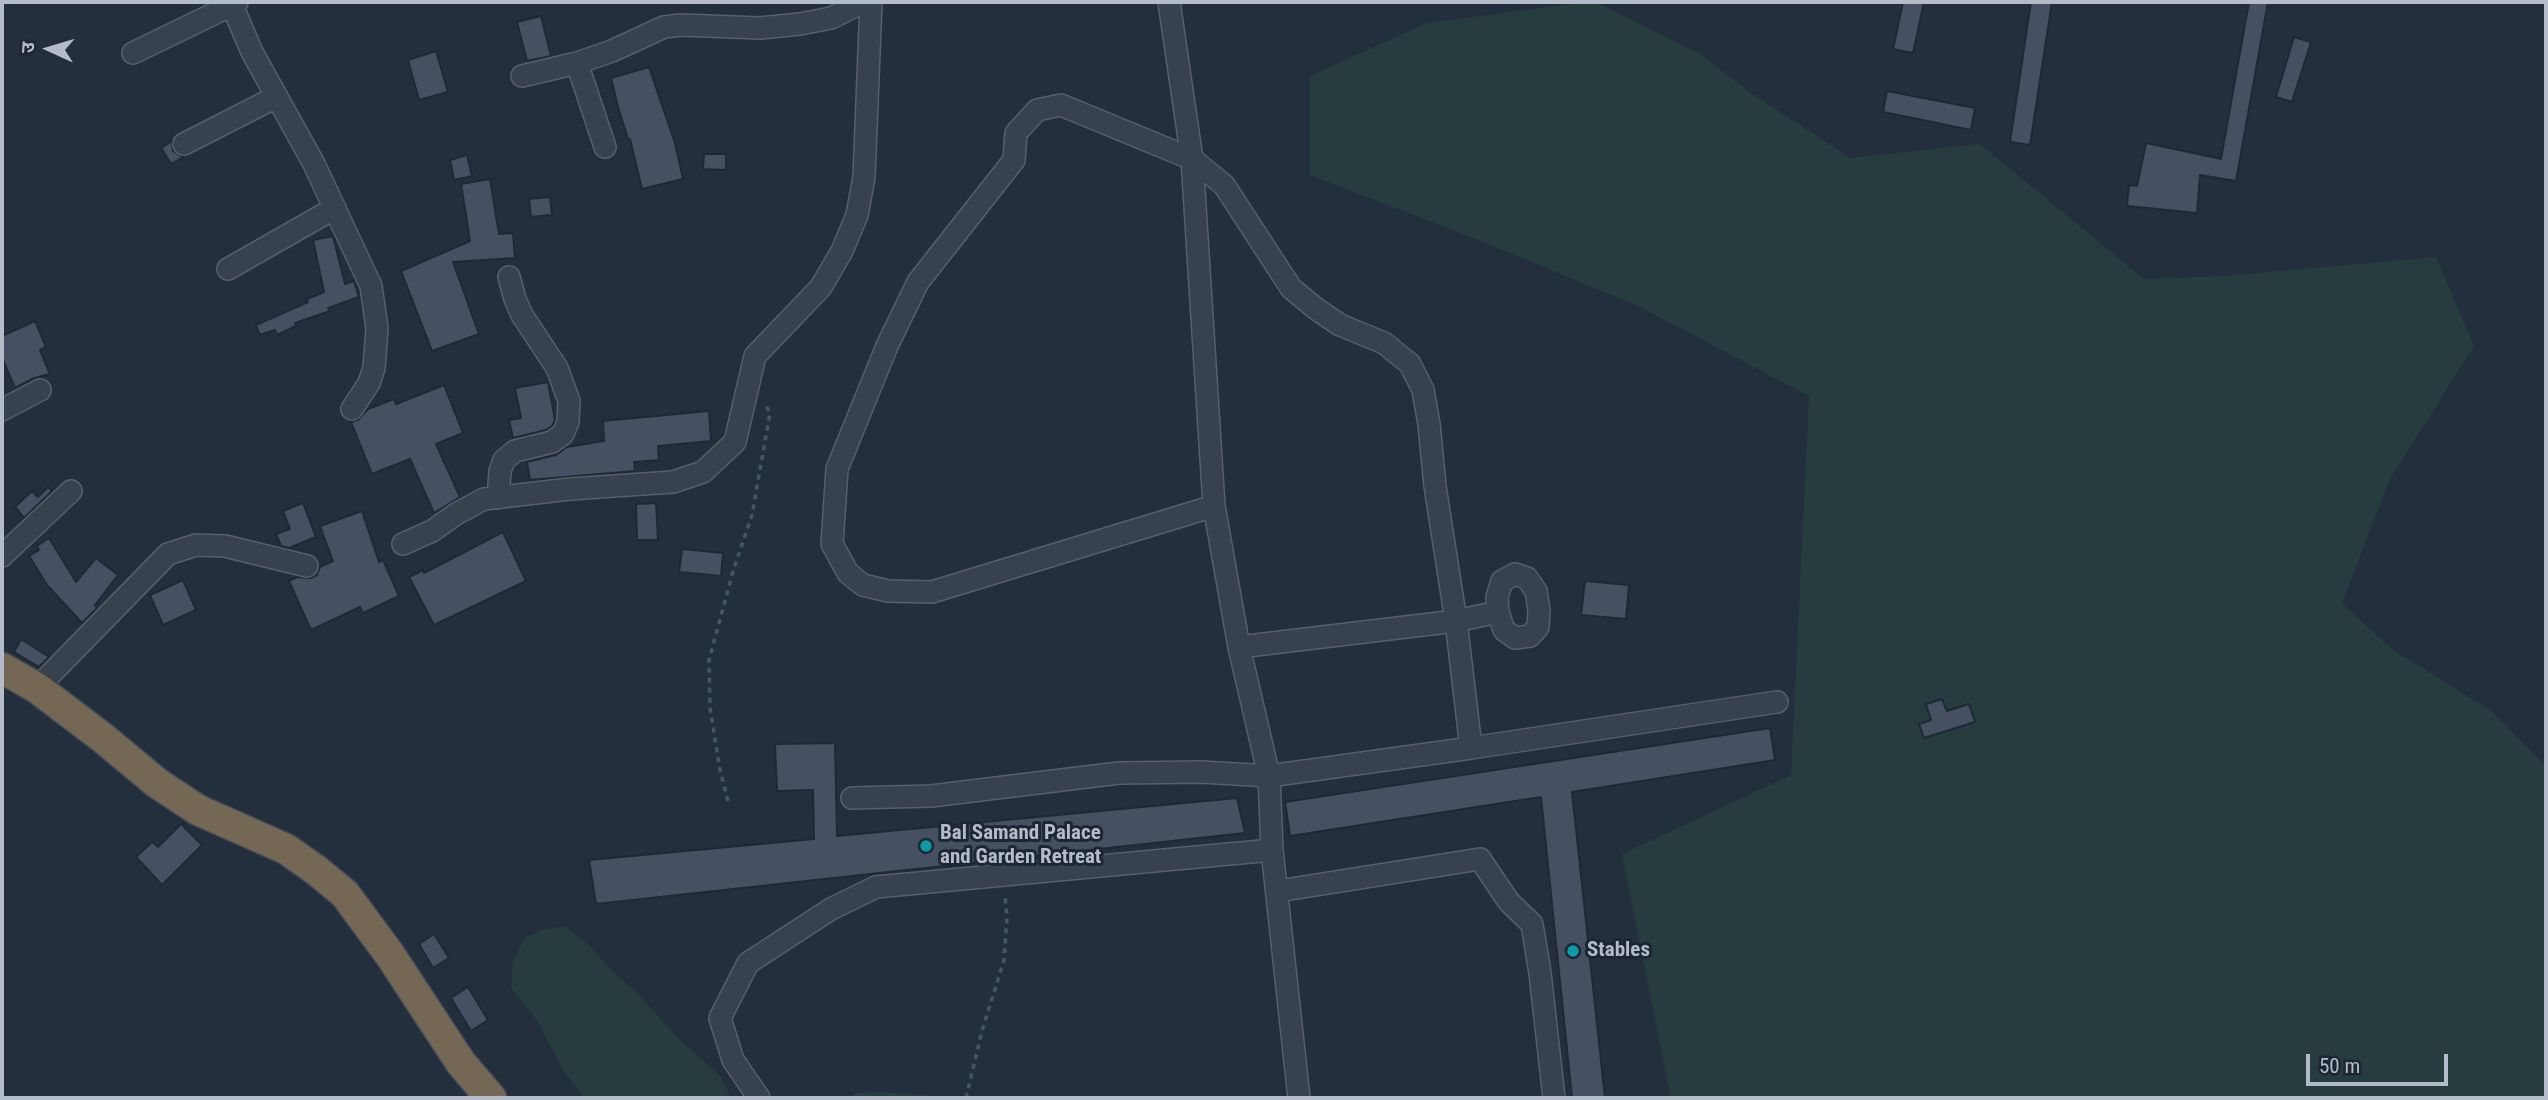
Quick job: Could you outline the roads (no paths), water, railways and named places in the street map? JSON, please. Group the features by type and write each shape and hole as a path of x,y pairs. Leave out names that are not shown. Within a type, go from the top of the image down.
{"highway":[{"path":"2,668 37,688 157,783 198,810 286,849 345,894 390,955 461,1063 491,1098"}],"street":[{"path":"522,76 577,63 664,27 681,25 760,28 800,24 831,18 863,2"},
{"path":"403,544 432,531 484,499 582,488 673,482 703,472 735,442 755,356 821,287 856,215 864,177 871,2"},
{"path":"133,53 234,3 252,52 314,164 371,286 376,306 377,328 374,368 369,383 352,409"},
{"path":"1170,3 1192,159 1214,506 1239,648 1269,776 1272,850 1299,1098"},
{"path":"577,63 605,147"},
{"path":"184,144 276,97"},
{"path":"1214,506 932,592 888,592 863,585 848,573 832,544 838,469 887,346 918,282 1014,160 1016,133 1037,110 1061,105 1192,159 1224,185 1291,288 1315,309 1340,325 1384,343 1410,363 1423,390 1429,424 1471,748"},
{"path":"228,269 335,208"},
{"path":"498,498 500,471 504,460 515,451 552,442 564,434 568,422 569,401 557,368 522,314 509,277"},
{"path":"2,411 40,390"},
{"path":"2,556 71,491"},
{"path":"37,688 169,554 196,545 225,546 307,566"},
{"path":"1239,648 1456,621 1498,612"},
{"path":"852,798 931,796 1119,773 1201,772 1269,776 1777,702"},
{"path":"759,1098 733,1060 720,1018 748,963 831,909 876,887 1272,850"},
{"path":"1278,891 1480,859 1509,902 1532,924 1541,973 1554,1098"}],"place":[{"name":"Bal Samand Palace and Garden Retreat","path":"926,846"},
{"name":"Stables","path":"1573,951"}]}
